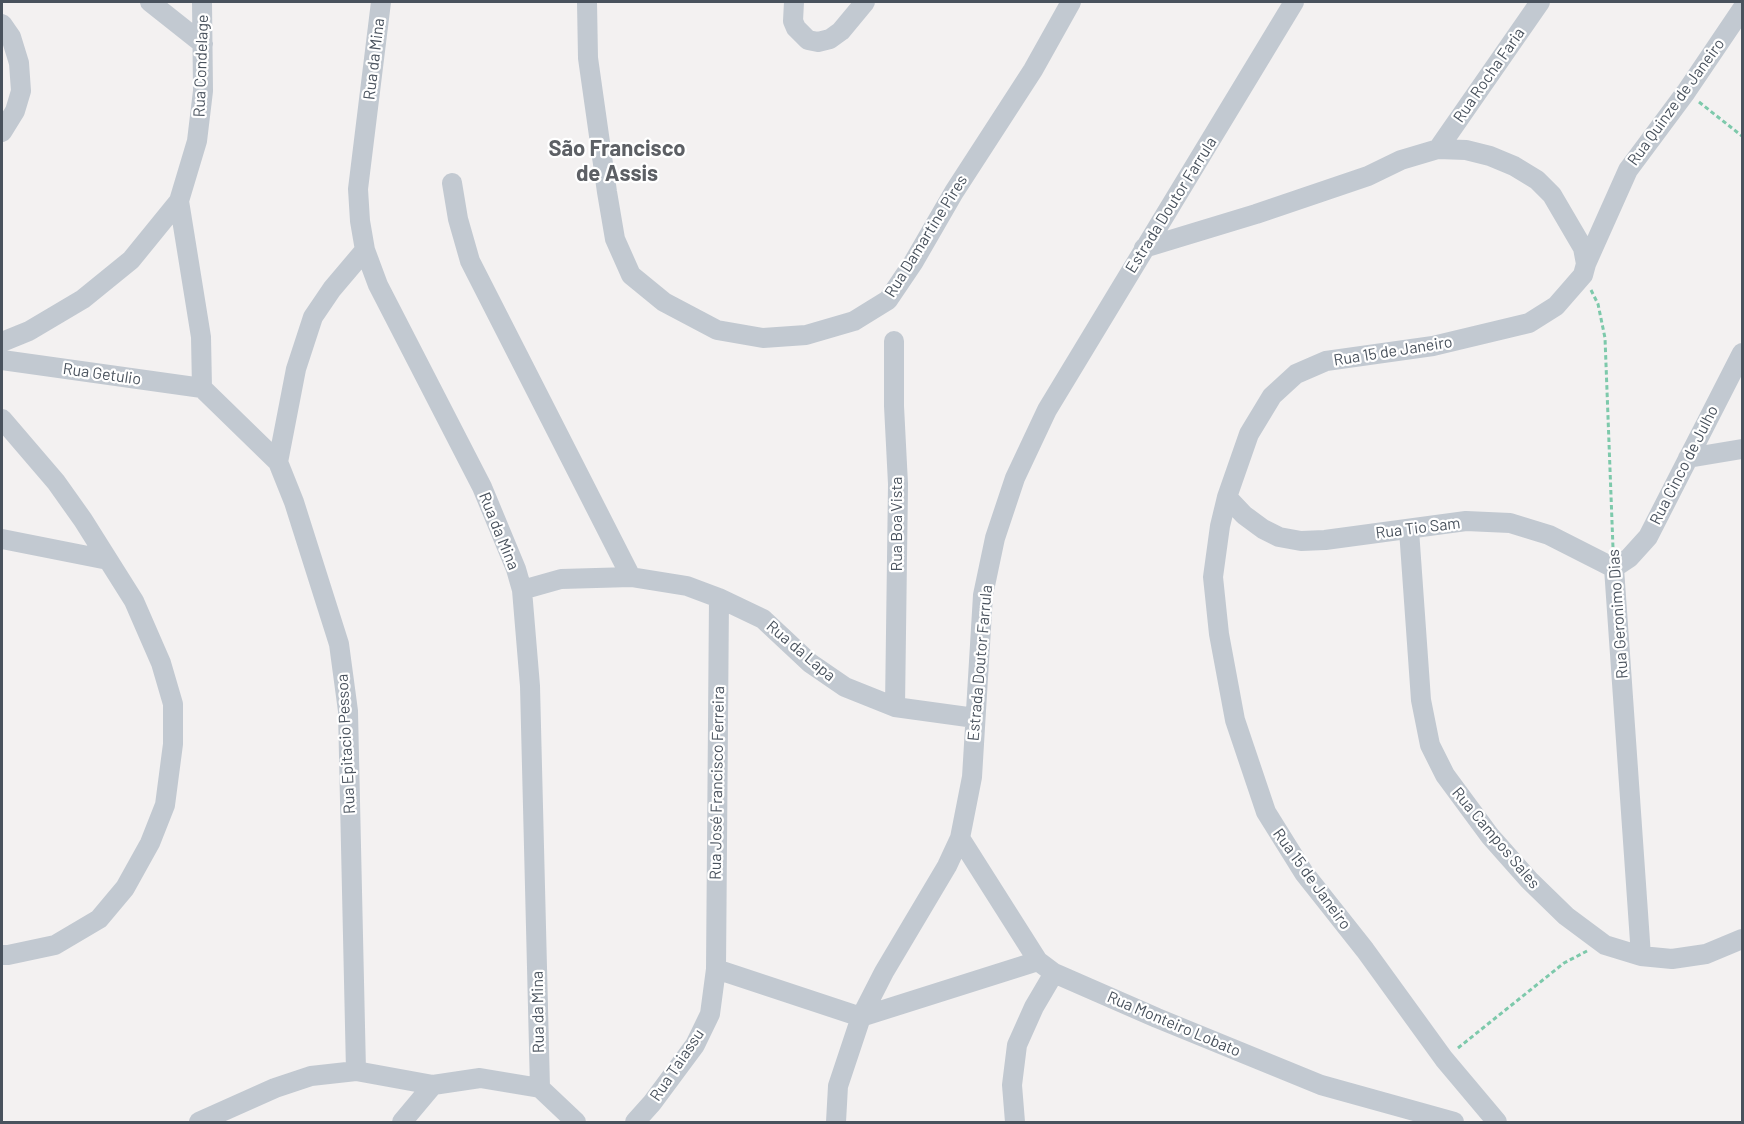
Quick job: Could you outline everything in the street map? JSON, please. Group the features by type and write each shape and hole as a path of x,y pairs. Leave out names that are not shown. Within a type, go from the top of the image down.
{"street":[{"path":"150,2 203,44"},
{"name":"Rua Condelage","path":"2,342 29,331 84,299 131,260 179,201 197,141 203,91 202,2"},
{"name":"Rua da Mina","path":"381,2 358,189 365,250 378,285 482,487 516,569 522,590 530,686 540,1088"},
{"name":"Rua Damartine Pires","path":"587,2 588,58 607,192 615,239 631,275 664,302 717,330 763,338 806,334 854,321 888,300 1033,70 1071,2"},
{"path":"794,2 792,21 796,28 808,40 818,42 830,39 840,31 865,2"},
{"name":"Estrada Doutor Farrula","path":"836,1122 838,1086 861,1017 960,838 972,777 983,596 995,538 1015,478 1047,410 1294,2"},
{"name":"Rua Rocha Faria","path":"1437,149 1540,2"},
{"name":"Rua Quinze de Janeiro","path":"1585,270 1628,170 1686,92 1743,9"},
{"path":"2,24 11,37 20,63 21,91 15,111 2,132"},
{"path":"1144,248 1256,214 1368,176 1401,160 1437,149 1466,150 1490,156 1514,166 1537,180 1552,195 1583,248 1585,270"},
{"path":"453,183 458,219 470,261 631,576"},
{"name":"Rua Condelage","path":"179,201 201,337 202,388"},
{"path":"279,462 296,369 313,317 332,289 365,250"},
{"name":"Rua 15 de Janeiro","path":"1497,1122 1444,1059 1365,950 1304,873 1266,812 1236,720 1219,634 1213,577 1220,526 1227,497 1249,434 1272,396 1296,374 1326,362 1433,346 1529,323 1556,306 1585,270"},
{"name":"Rua Boa Vista","path":"894,341 894,406 898,484 895,707"},
{"name":"Rua Cinco de Julho","path":"1614,568 1629,558 1648,537 1743,352"},
{"name":"Rua Getulio","path":"2,360 202,388"},
{"name":"Rua Epitacio Pessoa","path":"202,388 279,462 339,644 348,711 356,1071"},
{"path":"2,419 56,482 84,520 134,601 161,663 172,704 173,744 165,805 150,843 125,888 99,919 55,945 2,955"},
{"path":"1688,458 1743,449"},
{"name":"Rua Tio Sam","path":"1227,497 1244,515 1279,537 1301,541 1325,540 1466,521 1510,523 1549,535 1614,568"},
{"name":"Rua Campos Sales","path":"1409,530 1421,700 1430,745 1445,775 1490,836 1529,880 1566,916 1605,945 1641,956 1672,959 1706,954 1743,939"},
{"path":"2,539 108,560"},
{"name":"Rua Geronimo Dias","path":"1614,568 1641,956"},
{"name":"Rua da Lapa","path":"522,590 561,579 631,576 687,585 763,619 810,663 845,687 895,707 975,718"},
{"name":"Rua José Francisco Ferreira","path":"716,969 719,598"},
{"name":"Rua Monteiro Lobato","path":"960,838 1038,961 1054,973 1321,1085 1454,1122"},
{"path":"716,969 861,1017 1038,961"},
{"name":"Rua Taiassu","path":"635,1122 695,1045 710,1014 716,969"},
{"path":"1015,1122 1012,1085 1017,1045 1029,1016 1054,973"},
{"path":"199,1122 275,1088 311,1076 356,1071 434,1085 480,1078 540,1088 576,1122"},
{"path":"402,1122 434,1085"}],"path":[{"path":"1686,92 1743,136"},
{"name":"Rua Geronimo Dias","path":"1585,270 1598,304 1605,338 1614,568"},
{"path":"1444,1059 1564,963 1605,945"}],"district":[{"name":"São Francisco de Assis","path":"617,162"}]}
